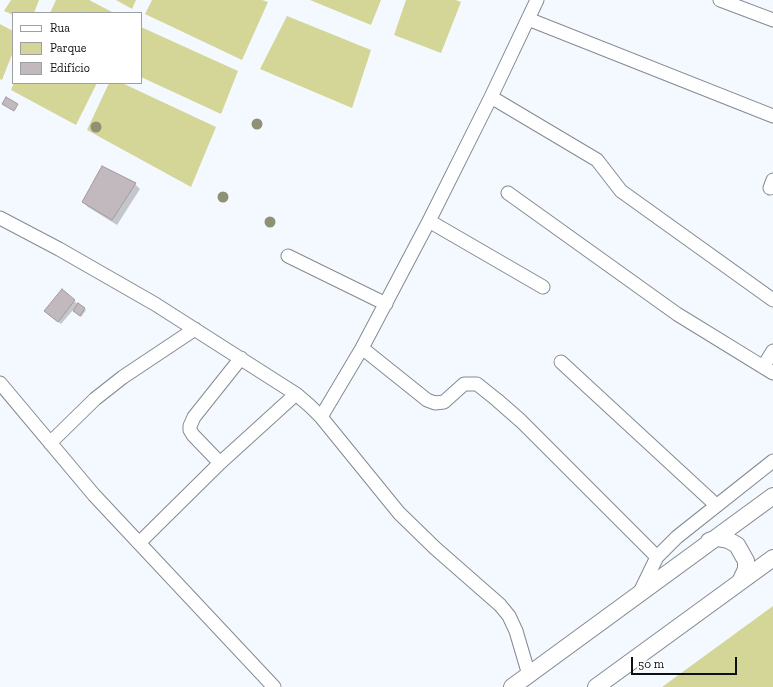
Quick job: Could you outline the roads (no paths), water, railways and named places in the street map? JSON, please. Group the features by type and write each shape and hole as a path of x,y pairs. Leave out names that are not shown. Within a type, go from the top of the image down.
{"street":[{"path":"321,417 362,348 429,221 491,97 536,0"},
{"path":"720,0 773,20"},
{"path":"528,19 773,116"},
{"path":"491,97 597,160 621,191 773,300"},
{"path":"508,193 677,314 768,370 773,351"},
{"path":"0,218 59,249 195,329 296,394 321,417 399,513 435,548 500,605 509,616 516,631 528,675"},
{"path":"429,221 543,287"},
{"path":"288,256 386,304"},
{"path":"50,443 95,399 123,377 195,329"},
{"path":"362,348 427,400 435,403 444,402 464,384 477,384 521,421 657,557"},
{"path":"220,463 193,435 190,430 190,426 194,418 240,358"},
{"path":"561,362 716,505"},
{"path":"0,384 50,443 140,543 274,687"},
{"path":"140,543 220,463 296,394"},
{"path":"640,592 657,557 677,537 773,461"},
{"path":"512,687 709,541 773,496"},
{"path":"727,528 773,510"},
{"path":"709,541 717,538 728,540 740,549 746,561 746,569 740,582"},
{"path":"596,687 773,558"},
{"path":"740,582 773,571"}]}
